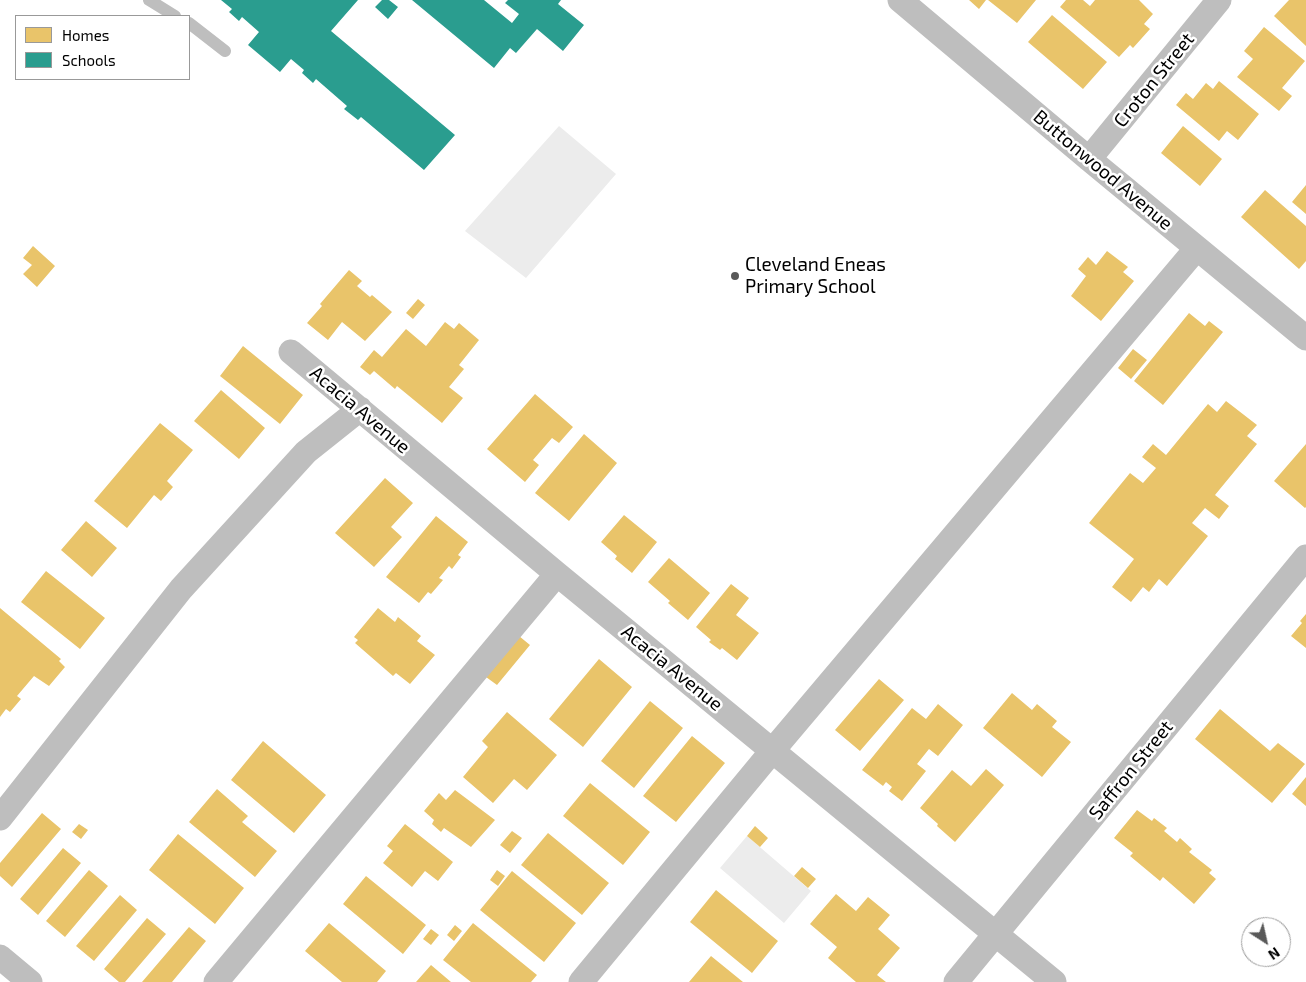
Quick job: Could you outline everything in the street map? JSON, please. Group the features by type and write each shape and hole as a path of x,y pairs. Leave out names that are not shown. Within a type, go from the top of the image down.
{"street":[{"name":"Buttonwood Avenue","path":"900,0 1306,338"},
{"name":"Croton Street","path":"1089,159 1219,0"},
{"path":"580,982 1196,248"},
{"name":"Acacia Avenue","path":"292,352 557,574 1054,982"},
{"path":"0,818 180,589 306,452 360,409"},
{"name":"Saffron Street","path":"956,982 1306,557"},
{"path":"216,982 557,574"},
{"path":"0,957 30,982"}],"lane":[{"path":"149,0 173,15"},
{"path":"190,24 226,51"}],"shaded area":[{"path":"559,126 616,174 526,278 465,231"},
{"path":"747,836 811,891 784,923 720,868"}],"building: Homes":[{"path":"969,0 986,0 979,9"},
{"path":"988,0 1036,0 1017,23"},
{"path":"1066,0 1083,0 1090,6 1095,0 1139,0 1153,14 1144,24 1150,29 1133,48 1130,45 1119,57 1060,7"},
{"path":"1289,0 1306,0 1306,46 1274,16"},
{"path":"1052,15 1107,62 1083,89 1028,42"},
{"path":"1264,27 1305,61 1282,88 1292,96 1279,111 1237,77 1253,59 1244,51"},
{"path":"1219,81 1259,114 1238,140 1227,131 1219,141 1176,105 1186,93 1193,99 1206,83 1213,89"},
{"path":"1183,126 1222,159 1200,186 1161,153"},
{"path":"1306,185 1306,214 1292,202"},
{"path":"1265,190 1306,226 1306,261 1299,269 1241,217"},
{"path":"33,246 55,266 37,287 23,274 32,265 23,258"},
{"path":"1107,251 1128,267 1123,272 1134,281 1101,321 1071,296 1086,276 1078,269 1088,257 1096,265"},
{"path":"349,270 362,281 357,286 370,297 372,295 392,312 365,341 342,322 328,340 307,323 322,306 320,304"},
{"path":"418,299 425,305 413,319 406,313"},
{"path":"1189,313 1205,326 1209,321 1223,332 1163,405 1134,381"},
{"path":"445,322 454,329 459,323 479,340 459,365 464,369 449,387 463,398 442,423 397,386 395,389 374,371 370,375 360,367 374,350 382,357 406,329 426,346"},
{"path":"243,346 303,395 280,424 220,376"},
{"path":"1133,349 1147,360 1131,379 1118,368"},
{"path":"221,390 265,428 239,459 194,421"},
{"path":"535,394 573,427 559,443 552,438 533,460 539,465 525,482 487,449"},
{"path":"1226,401 1257,425 1247,436 1257,444 1215,495 1229,506 1219,519 1205,508 1192,523 1208,536 1167,586 1159,579 1149,592 1143,587 1131,602 1112,587 1134,559 1089,523 1130,473 1143,483 1156,468 1142,457 1153,444 1166,455 1208,404 1217,412"},
{"path":"160,423 193,450 167,481 173,487 161,501 154,495 127,528 94,501"},
{"path":"584,434 617,463 569,521 535,493"},
{"path":"1306,444 1306,507 1305,508 1274,481"},
{"path":"385,478 413,503 391,527 402,537 374,567 335,533"},
{"path":"624,515 657,542 632,573 615,559 617,556 601,542"},
{"path":"436,516 468,542 458,555 461,557 452,569 449,566 439,578 443,580 431,594 428,592 419,603 386,577"},
{"path":"86,521 117,548 92,577 61,550"},
{"path":"669,558 710,593 688,620 648,582"},
{"path":"46,571 105,618 80,649 21,602"},
{"path":"731,584 749,598 736,615 759,633 737,660 722,648 720,650 709,642 711,640 696,627"},
{"path":"0,608 61,659 59,661 65,667 49,686 34,676 17,696 21,699 10,712 6,709 0,717"},
{"path":"378,608 395,622 398,617 421,636 417,641 435,655 410,684 396,673 393,676 355,643 358,640 354,637"},
{"path":"1306,614 1306,648 1291,636 1302,623 1300,621"},
{"path":"519,636 530,645 497,685 486,677"},
{"path":"599,659 632,687 583,747 549,719"},
{"path":"879,679 904,700 860,751 835,730"},
{"path":"1012,693 1032,710 1037,704 1057,721 1052,727 1071,742 1042,777 983,728"},
{"path":"650,701 683,728 634,788 601,761"},
{"path":"938,704 963,725 938,756 929,749 917,764 926,771 902,801 889,791 892,787 886,782 883,786 862,770 912,708 926,719"},
{"path":"1220,709 1270,751 1278,743 1305,764 1272,803 1195,739"},
{"path":"507,712 557,755 527,790 514,779 493,803 463,777 488,747 482,741"},
{"path":"692,736 725,763 676,822 643,796"},
{"path":"263,741 326,795 294,833 231,780"},
{"path":"986,769 1004,785 955,842 920,808 952,770 971,786"},
{"path":"1306,777 1306,806 1292,794"},
{"path":"590,783 650,832 623,865 563,816"},
{"path":"217,789 248,816 242,822 277,851 255,877 189,822"},
{"path":"455,790 495,820 471,847 444,828 441,832 432,824 434,820 424,811 439,793 446,800"},
{"path":"1137,810 1152,821 1154,818 1167,828 1164,831 1177,842 1180,838 1192,849 1189,852 1212,870 1209,873 1216,879 1194,904 1163,877 1160,881 1130,856 1133,853 1114,838"},
{"path":"42,813 61,829 12,887 0,876 0,863"},
{"path":"79,824 88,830 81,839 72,832"},
{"path":"405,824 453,862 438,881 425,871 412,887 383,863 393,851 387,846"},
{"path":"755,826 768,838 760,847 747,836"},
{"path":"512,831 522,838 510,853 500,845"},
{"path":"548,833 609,883 582,915 521,865"},
{"path":"178,834 244,888 215,924 149,870"},
{"path":"63,848 81,863 38,915 20,899"},
{"path":"802,867 816,879 808,888 794,876"},
{"path":"89,870 108,886 65,937 46,921"},
{"path":"497,870 505,876 498,886 490,880"},
{"path":"512,871 576,923 544,962 480,910"},
{"path":"366,876 426,925 403,954 343,904"},
{"path":"716,890 778,941 752,973 690,922"},
{"path":"836,894 856,911 868,897 890,915 878,929 900,948 877,975 886,982 856,982 828,958 837,947 810,924"},
{"path":"120,895 137,910 94,961 76,946"},
{"path":"147,918 166,934 125,982 119,982 104,969"},
{"path":"329,923 386,971 377,982 342,982 305,951"},
{"path":"473,923 537,975 531,982 471,982 443,960"},
{"path":"455,925 462,931 454,941 447,935"},
{"path":"189,927 206,941 172,982 142,982"},
{"path":"431,929 439,935 431,945 423,939"},
{"path":"711,956 743,982 689,982"},
{"path":"431,965 451,982 416,982"}],"building: Schools":[{"path":"221,0 358,0 331,31 455,135 424,170 361,117 358,120 344,109 347,106 316,79 313,83 302,73 304,70 291,59 280,72 248,45 259,32 242,17 239,21 229,12 232,9"},
{"path":"382,0 389,0 398,7 388,19 375,7"},
{"path":"412,0 484,0 512,23 519,14 505,3 508,0 561,0 558,4 584,25 563,51 537,29 516,53 510,48 494,68"}],"place":[{"name":"Cleveland Eneas Primary School","path":"735,276"}]}
